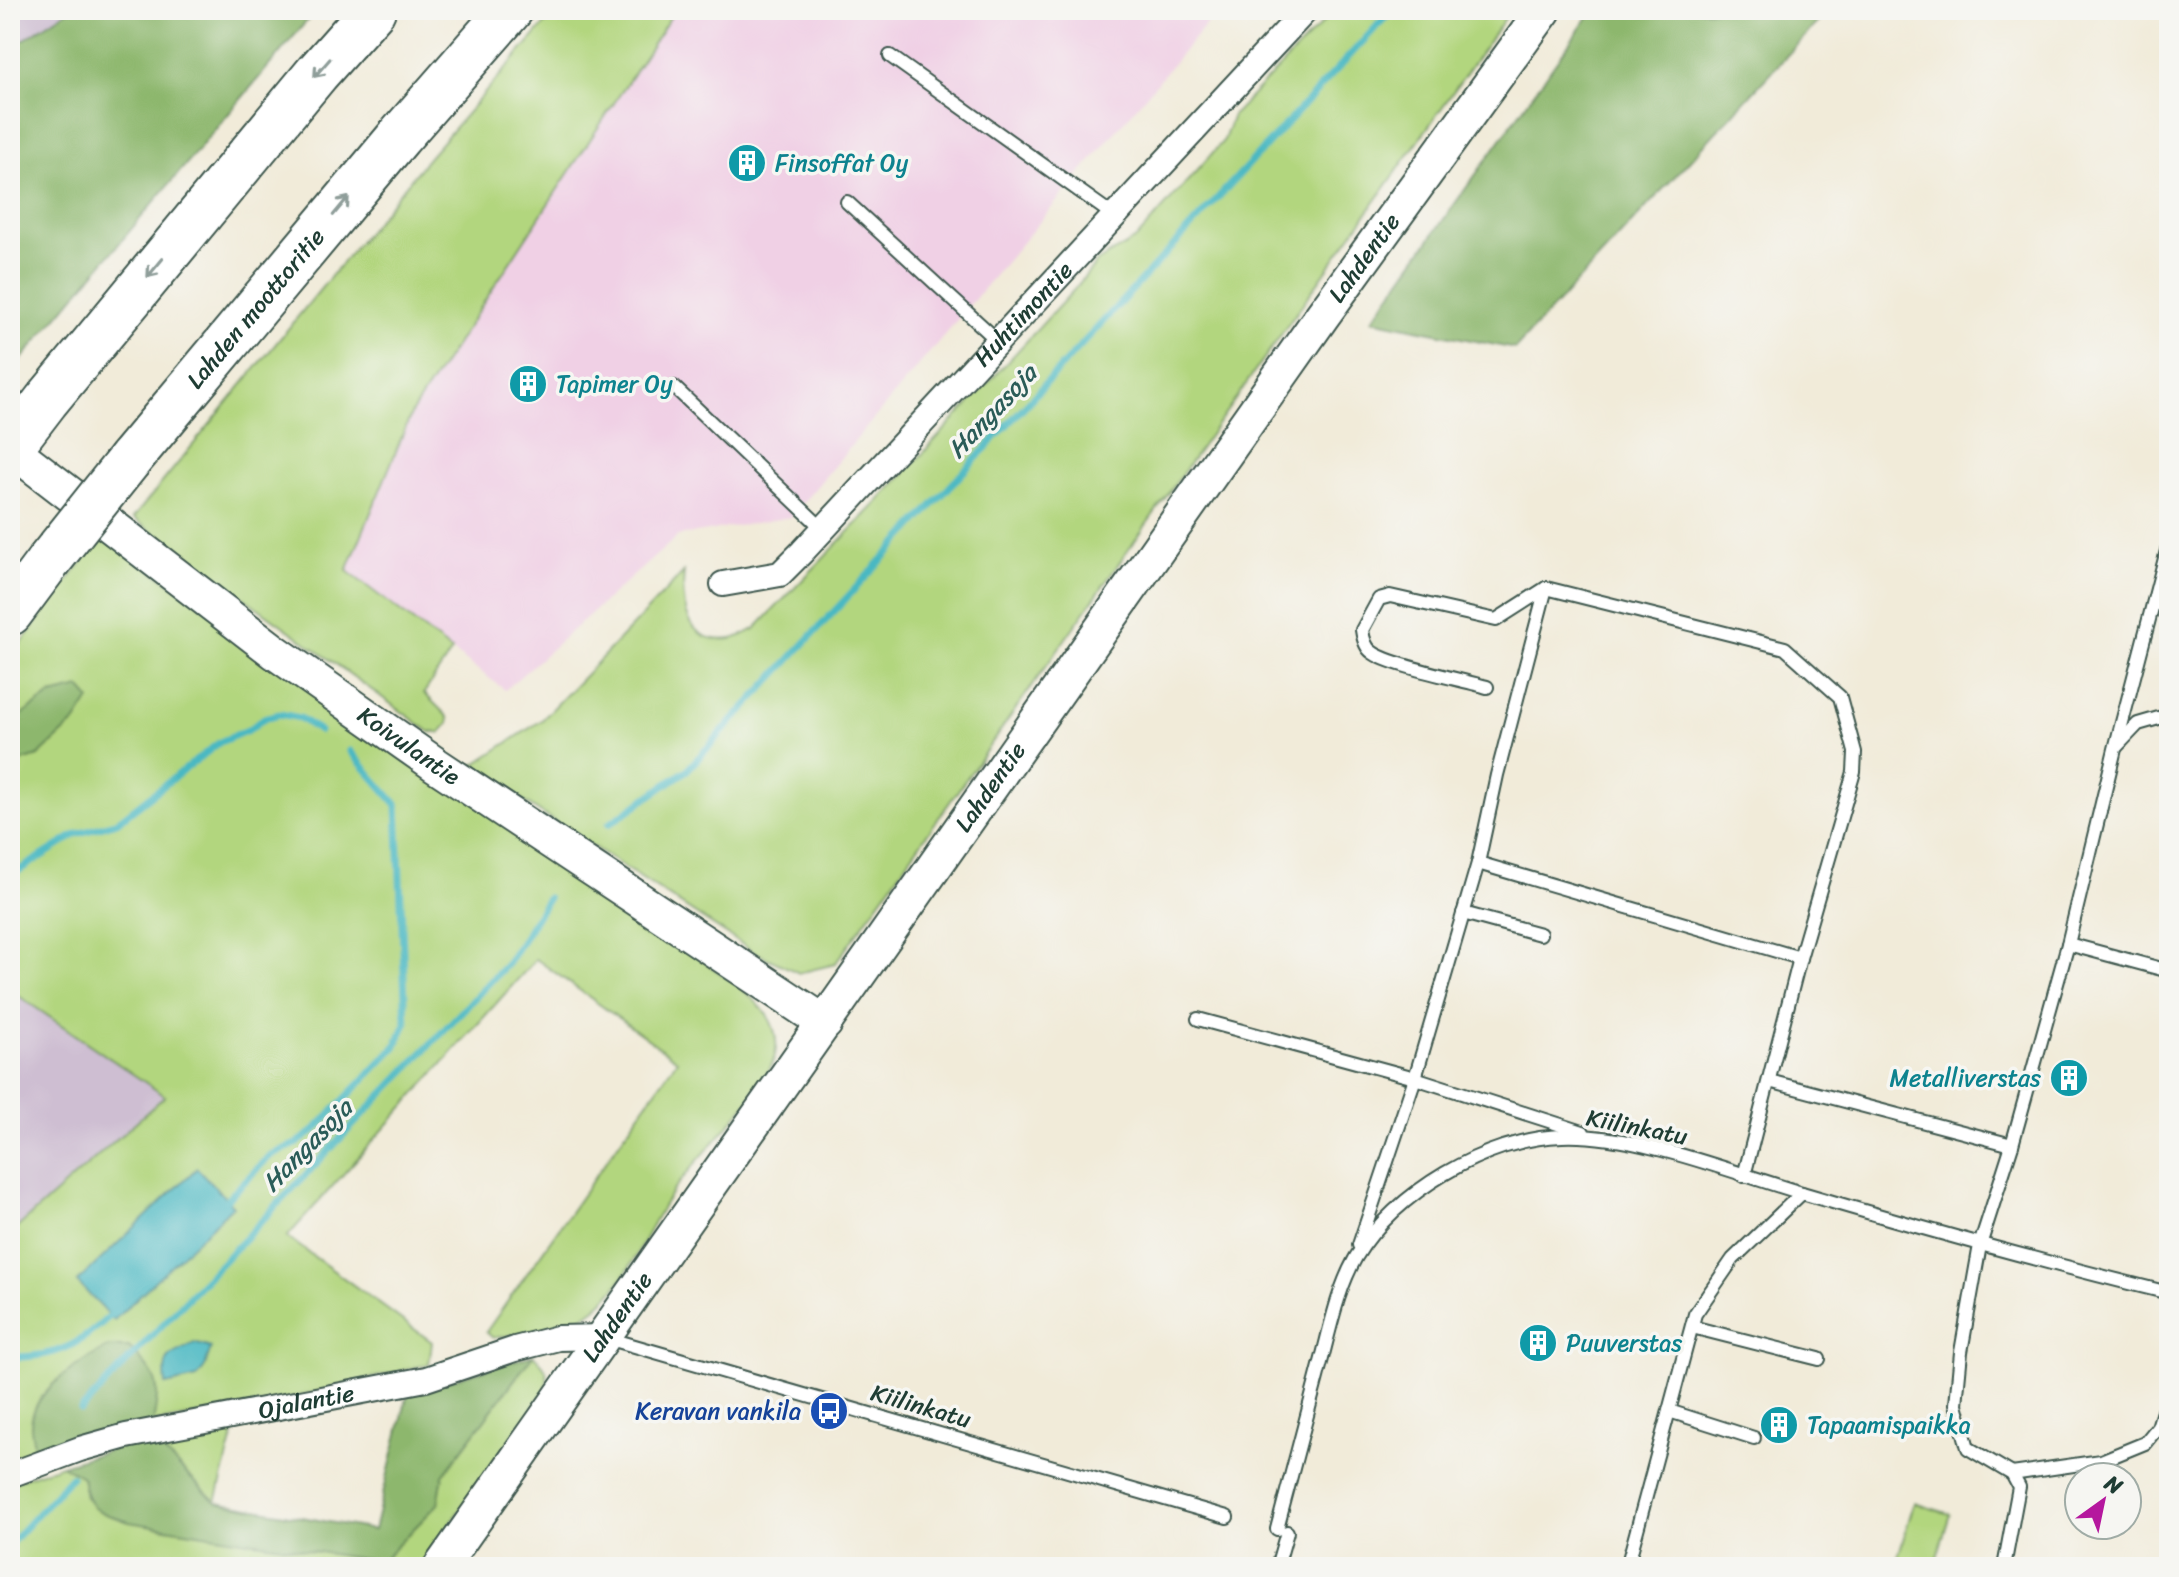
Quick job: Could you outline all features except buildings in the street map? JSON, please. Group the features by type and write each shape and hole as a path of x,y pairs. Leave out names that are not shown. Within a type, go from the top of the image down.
{"highway":[{"path":"10,448 317,73 373,10"},
{"name":"Lahden moottoritie","path":"10,613 130,459 389,149 510,10"}],"main road":[{"name":"Lahdentie","path":"441,1567 1322,316 1544,10"},
{"name":"Koivulantie","path":"10,448 275,652 436,765 825,1023"}],"street":[{"name":"Huhtimontie","path":"723,584 780,574 1306,10"},
{"name":"Ojalantie","path":"10,1475 126,1436 426,1379 558,1338 604,1337"}],"lane":[{"path":"890,56 1116,217"},
{"path":"847,202 998,341"},
{"path":"674,387 823,529"},
{"path":"2004,1567 2019,1487 2012,1474 1968,1448 1956,1404 1961,1352 1980,1245 2012,1145 2068,944 2169,543"},
{"path":"1355,1259 1415,1078 1478,863 1497,775 1546,588"},
{"path":"1487,687 1394,662 1371,652 1362,630 1379,599 1390,596 1496,620 1546,588 1785,648 1840,697 1855,752 1854,772 1800,958 1744,1176"},
{"path":"2115,749 2138,724 2169,715"},
{"path":"1478,863 1800,958"},
{"path":"1463,913 1540,934"},
{"path":"2068,944 2168,970"},
{"path":"1198,1019 1415,1078 1598,1137"},
{"path":"1769,1081 2012,1145"},
{"name":"Kiilinkatu","path":"1277,1567 1282,1531 1337,1304 1355,1259 1391,1212 1437,1177 1496,1150 1529,1140 1560,1136 1598,1137 1654,1149 1980,1245 2167,1289"},
{"path":"1627,1567 1699,1306 1733,1259 1802,1193"},
{"path":"1692,1327 1819,1359"},
{"name":"Kiilinkatu","path":"604,1337 1227,1517"},
{"path":"2012,1474 2101,1461 2145,1443 2158,1427 2169,1393"},
{"path":"1669,1411 1754,1438"}],"shaded area":[{"path":"10,10 69,10 10,49"},
{"path":"675,10 1218,10 791,517 678,536 505,690 347,572 412,412"},
{"path":"10,990 165,1096 10,1234"}],"green space":[{"path":"69,10 316,10 10,373 10,49"},
{"path":"557,10 675,10 412,412 347,571 452,651 424,693 448,717 449,723 440,733 430,732 133,518 428,158"},
{"path":"1335,10 1511,10 835,964 799,973 754,952 471,767 542,720 684,572 686,609 696,629 704,636 734,638 755,629 876,504 1098,261 1136,239 1224,140 1233,115"},
{"path":"1593,10 1829,10 1515,349 1372,320"},
{"path":"102,535 737,985 753,999 772,1024 775,1055 759,1087 745,1106 673,1191 626,1273 602,1302 587,1314 567,1323 493,1338 486,1332 677,1060 536,959 287,1237 432,1342 429,1364 283,1400 153,1423 31,1424 35,1451 10,1464 10,1234 165,1096 10,990 10,765 38,756 51,695 10,723 10,658"},
{"path":"80,688 90,699 76,721 38,756 10,765 10,723 51,695"},
{"path":"108,1347 129,1347 152,1374 157,1388 153,1423 35,1451 31,1426 39,1401 59,1379"},
{"path":"533,1355 546,1370 545,1390 419,1567 10,1567 10,1487 18,1480 62,1465 82,1477 86,1498 381,1562 438,1504 443,1475"},
{"path":"533,1355 443,1475 438,1504 381,1562 129,1522 96,1509 84,1489 82,1477 62,1465 149,1438 216,1502 374,1530 408,1393"},
{"path":"235,1429 216,1502 149,1438"},
{"path":"1914,1503 1950,1514 1934,1567 1895,1567"}],"water":[{"path":"197,1168 233,1206 114,1320 77,1282"},
{"path":"194,1343 211,1348 205,1367 197,1378 166,1385 167,1361"}],"waterway":[{"name":"Hangasoja","path":"609,824 687,770 1392,10"},
{"path":"10,876 77,834 117,822 220,742 250,729 264,718 280,714 300,718 319,731"},
{"path":"220,1206 271,1155 296,1144 314,1131 395,1047 406,1024 397,805 350,751"},
{"name":"Hangasoja","path":"81,1410 508,963 548,898"},
{"path":"10,1357 42,1355 68,1347 115,1311"},
{"name":"Hangasoja","path":"10,1544 71,1477"}],"place":[{"name":"Finsoffat Oy","path":"747,163"},
{"name":"Tapimer Oy","path":"528,384"},
{"name":"Metalliverstas","path":"2069,1078"},
{"name":"Puuverstas","path":"1538,1343"},
{"name":"Keravan vankila","path":"829,1411"},
{"name":"Tapaamispaikka","path":"1779,1425"}]}
